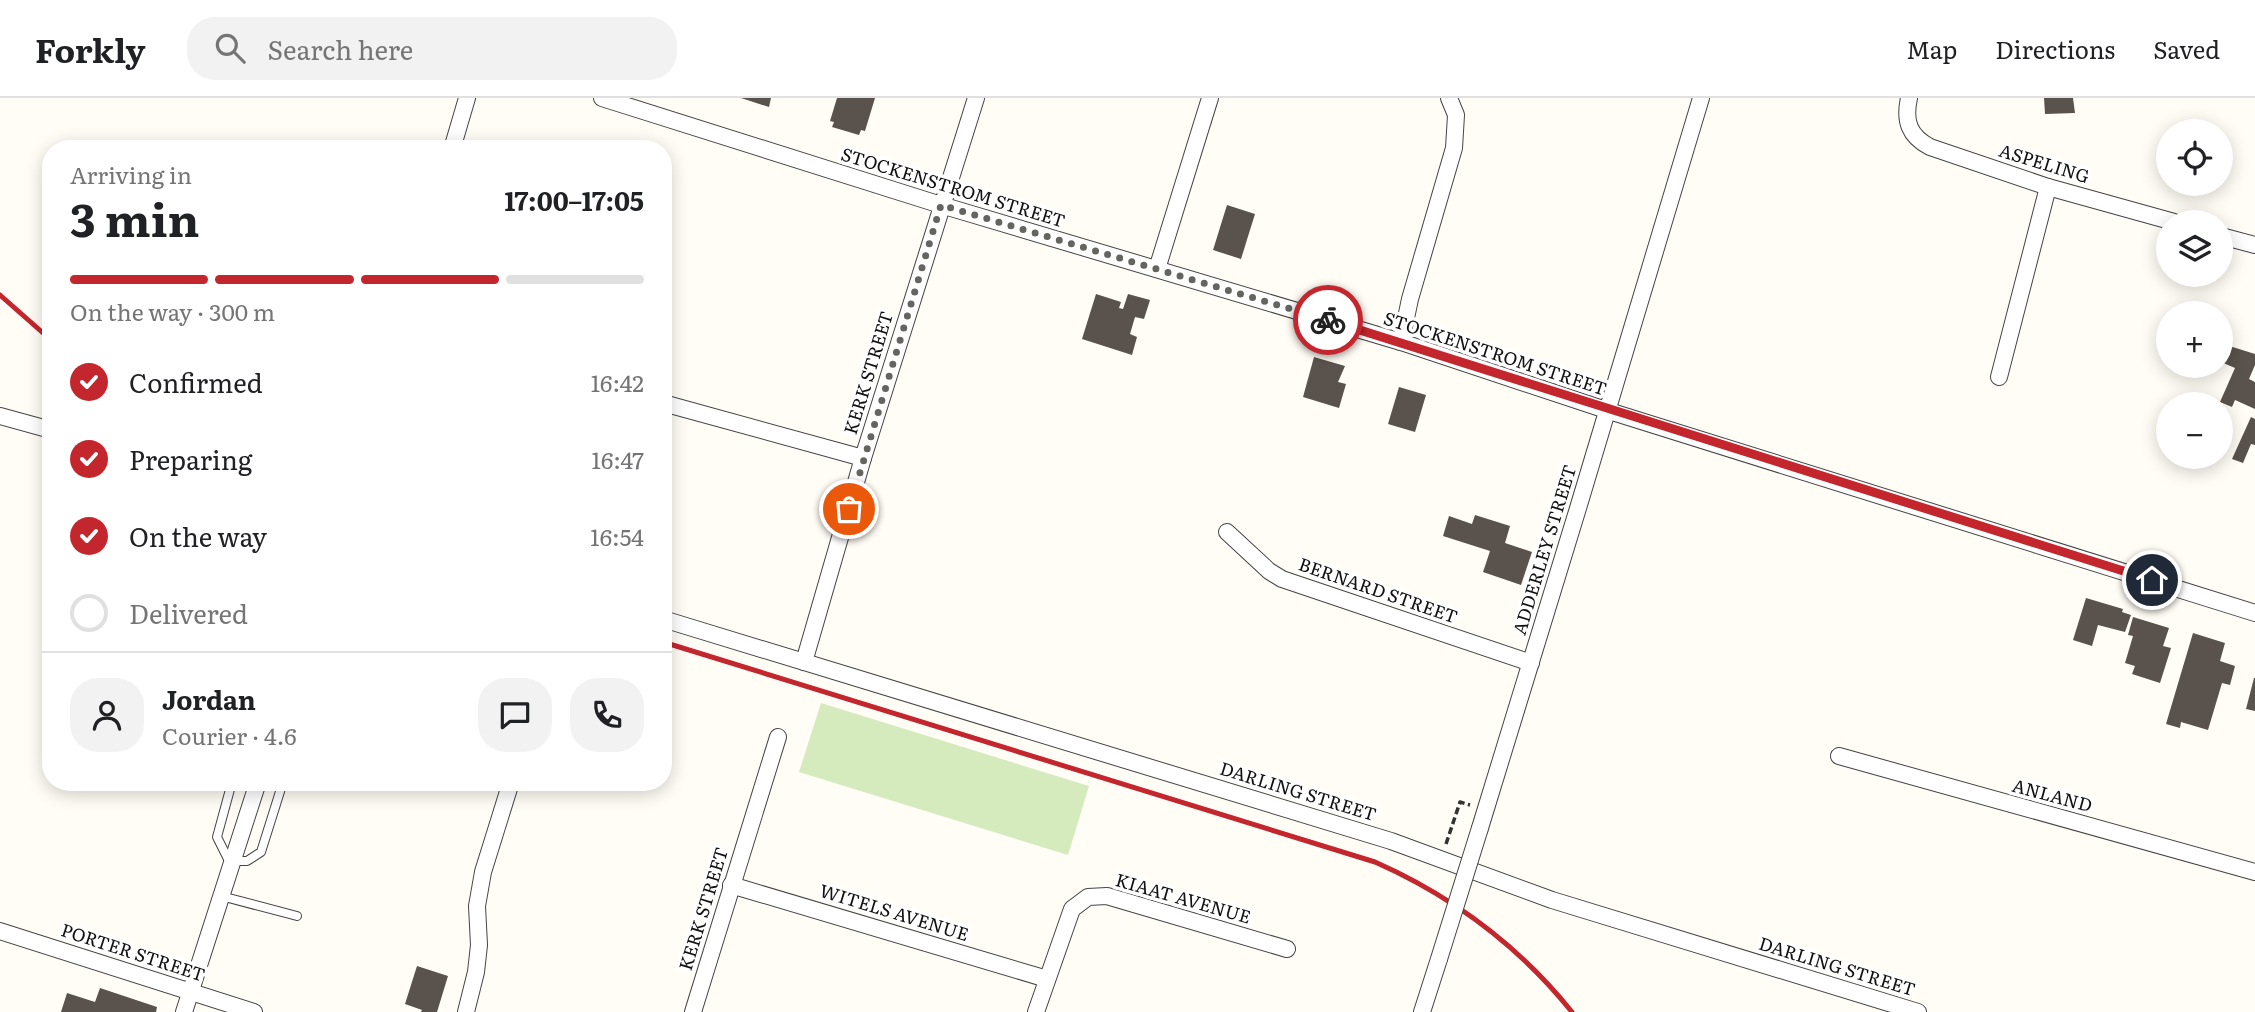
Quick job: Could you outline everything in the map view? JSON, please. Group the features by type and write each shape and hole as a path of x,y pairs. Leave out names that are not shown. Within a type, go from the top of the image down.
{"street":[{"path":"455,140 467,98"},
{"name":"STOCKENSTROM STREET","path":"602,98 941,205 1401,342 1609,411 2255,613"},
{"name":"KERK STREET","path":"804,662 863,458 976,98"},
{"path":"1157,269 1210,98"},
{"path":"1401,342 1410,299 1454,148 1457,115 1449,98"},
{"name":"ADDERLEY STREET","path":"1422,1012 1531,663 1583,484 1609,411 1701,98"},
{"name":"ASPELING","path":"1909,98 1907,110 1910,131 1914,138 1930,147 2048,187 2156,217"},
{"path":"1998,377 2048,187"},
{"path":"2233,239 2255,245"},
{"path":"672,405 863,458"},
{"path":"0,416 42,428"},
{"name":"BERNARD STREET","path":"1227,532 1282,579 1531,663"},
{"name":"DARLING STREET","path":"672,622 1391,841 1552,900 1917,1012"},
{"name":"KERK STREET","path":"693,1012 778,737"},
{"name":"ANLAND","path":"1839,757 2255,872"},
{"path":"184,1012 255,791"},
{"path":"466,1012 476,972 479,945 477,906 483,872 508,791"},
{"name":"WITELS AVENUE","path":"731,885 1047,979"},
{"name":"KIAAT AVENUE","path":"1047,979 1072,909 1088,897 1107,896 1287,949"},
{"name":"PORTER STREET","path":"0,931 254,1012"},
{"path":"1038,1011 1047,979"}],"lane":[{"path":"230,791 217,837 219,847 233,863 247,861 261,852 280,791"},
{"path":"221,897 297,916"}],"path":[{"path":"1445,847 1459,804"}],"green space":[{"path":"821,703 1089,786 1068,855 799,772"}],"building":[{"path":"741,98 771,98 769,107"},
{"path":"837,98 875,98 865,131 861,130 859,135 832,127 834,122 830,121"},
{"path":"2044,98 2073,98 2075,113 2045,114"},
{"path":"1227,205 1255,214 1241,259 1213,250"},
{"path":"1096,294 1121,302 1119,308 1123,309 1128,294 1150,300 1144,319 1135,317 1130,334 1137,337 1132,355 1082,339"},
{"path":"2233,347 2255,354 2255,365 2249,379 2255,382 2255,409 2235,400 2233,405 2233,392 2224,392 2233,378"},
{"path":"1314,357 1345,366 1338,382 1346,384 1339,408 1303,397"},
{"path":"1399,387 1426,395 1415,432 1388,424"},
{"path":"2251,417 2255,419 2255,445 2251,444 2243,463 2233,459"},
{"path":"1475,515 1510,526 1505,543 1532,552 1521,585 1483,572 1490,551 1443,536 1449,516 1472,524"},
{"path":"2086,598 2123,609 2122,612 2131,615 2125,632 2098,625 2092,646 2073,640"},
{"path":"2133,617 2169,628 2163,646 2171,648 2160,683 2132,674 2135,666 2125,663 2133,636 2128,635"},
{"path":"2193,633 2225,643 2220,661 2235,666 2230,685 2222,683 2208,730 2181,722 2180,728 2166,724"},
{"path":"2255,678 2255,711 2246,709"},
{"path":"417,966 448,976 437,1012 421,1012 422,1010 405,1004"},
{"path":"100,988 157,1007 156,1012 61,1012 67,993 95,1002"}],"railway":[{"path":"0,295 42,332"},
{"path":"672,645 1375,862 1431,890 1483,925 1530,966 1572,1012"}],"way so far":[{"path":"849,509 941,205 1328,320"}],"route":[{"path":"1328,320 1609,411 2152,580"}]}
